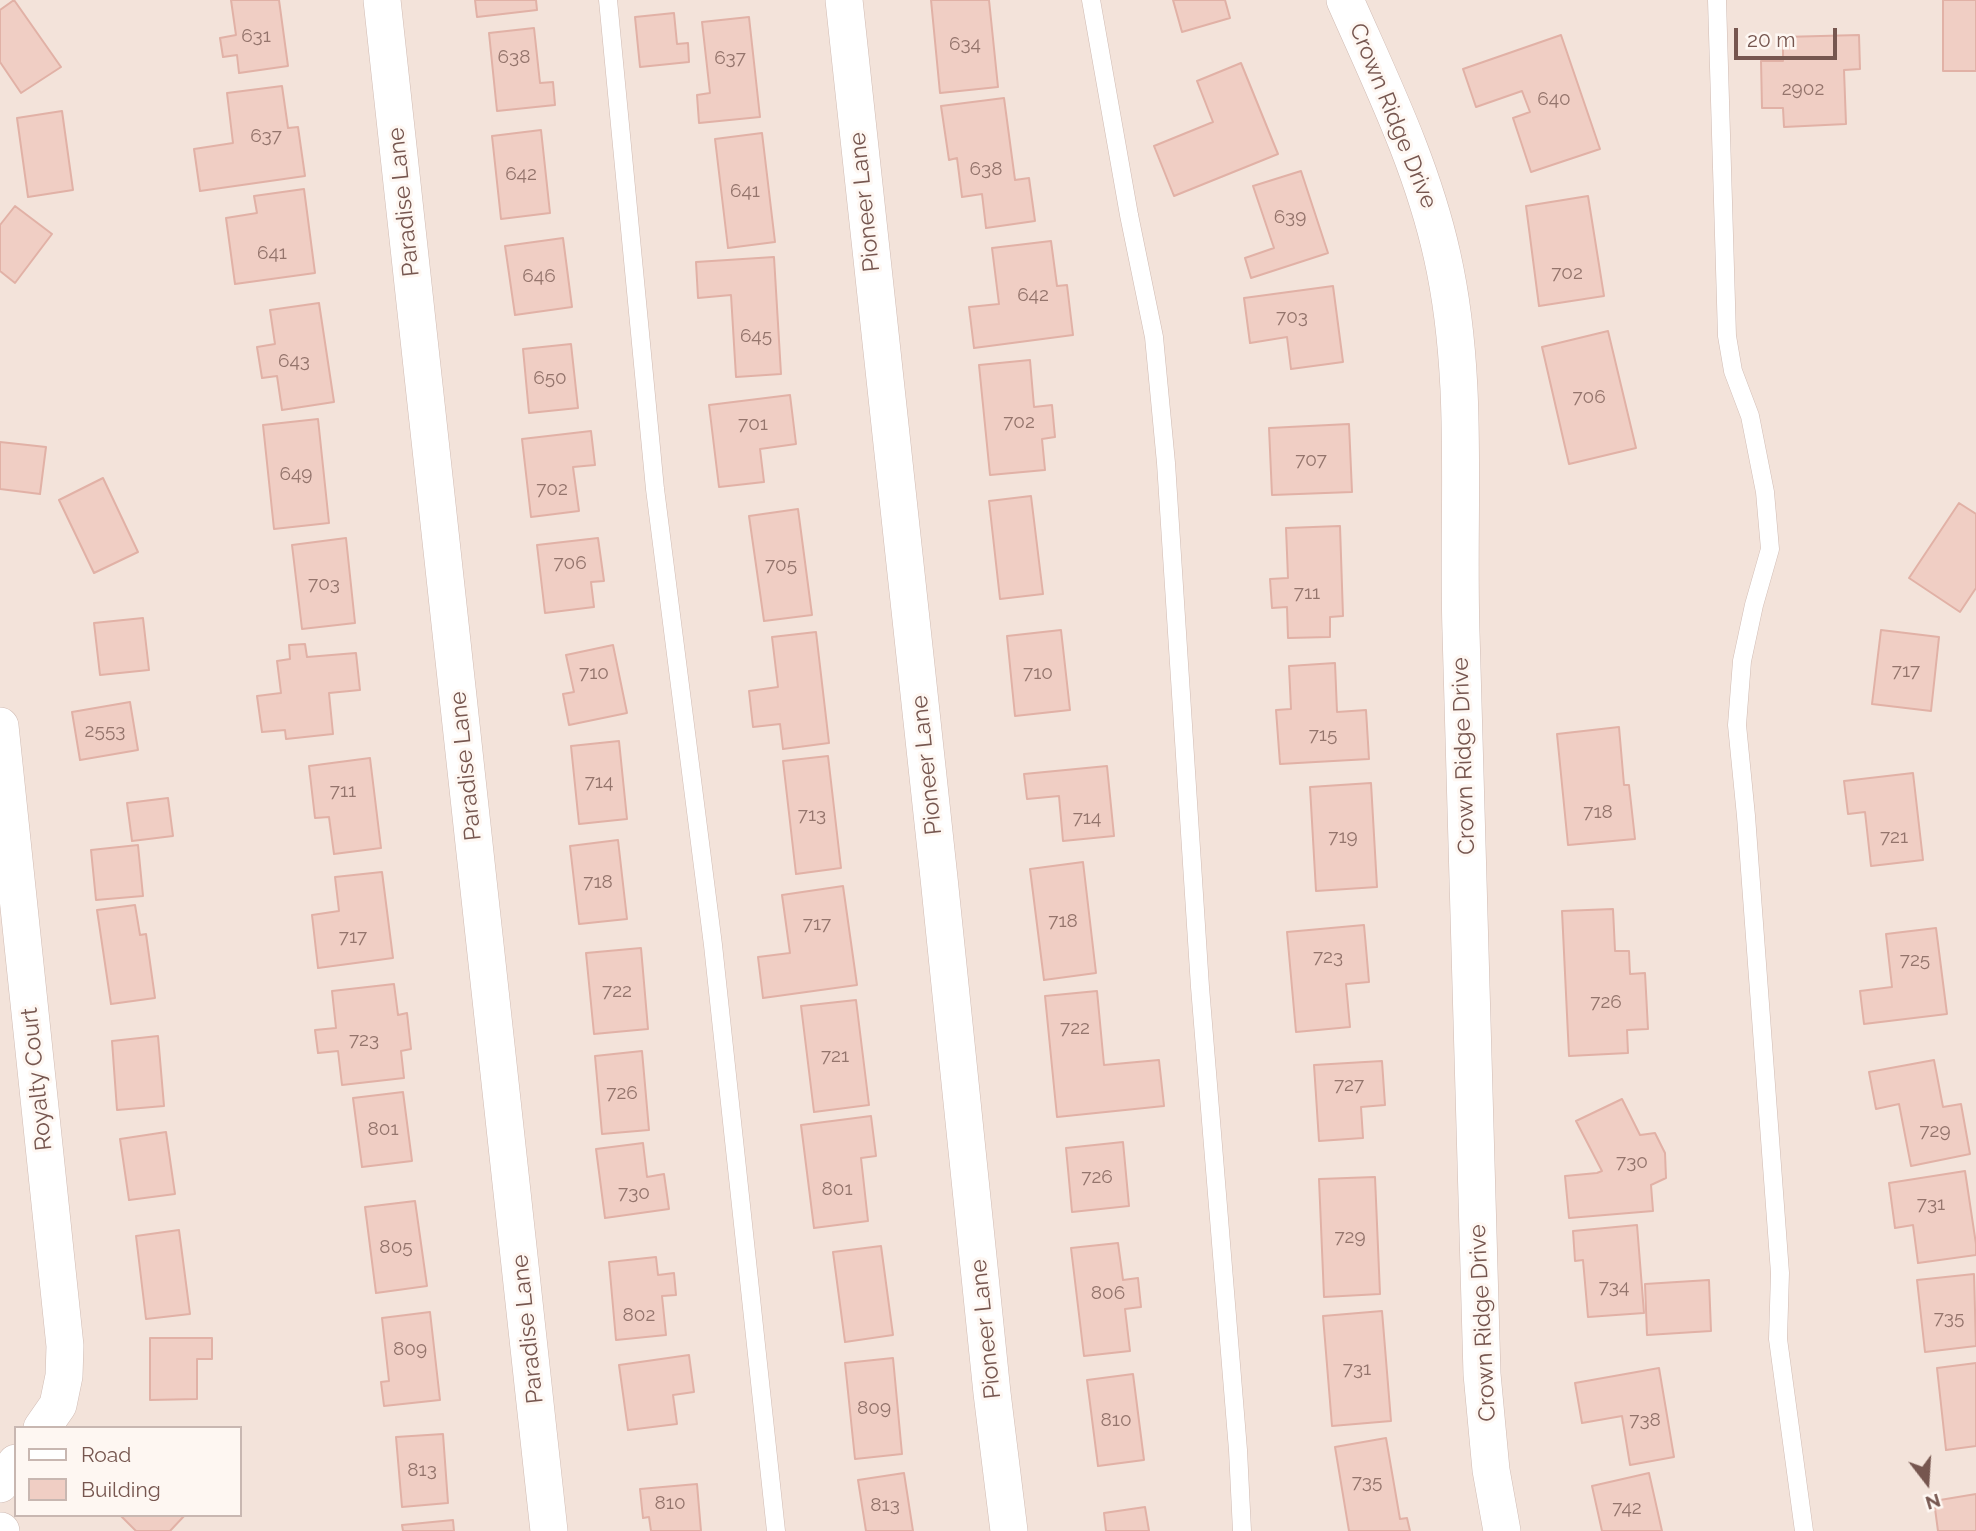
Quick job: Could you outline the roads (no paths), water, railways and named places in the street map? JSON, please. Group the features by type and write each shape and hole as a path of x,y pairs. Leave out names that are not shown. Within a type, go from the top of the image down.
{"street":[{"name":"Paradise Lane","path":"382,0 549,1531"},
{"name":"Pioneer Lane","path":"844,0 992,1393 1009,1531"},
{"name":"Crown Ridge Drive","path":"1346,0 1408,143 1431,207 1454,319 1461,393 1459,574 1482,1374 1491,1470 1502,1531"},
{"name":"Royalty Court","path":"0,726 65,1346 64,1377 58,1405 43,1426"},
{"path":"0,1484 14,1466"}],"lane":[{"path":"608,0 655,489 713,945 776,1531"},
{"path":"1091,0 1129,215 1154,337 1166,463 1200,986 1237,1437 1242,1531"},
{"path":"1717,0 1727,336 1733,371 1750,416 1765,492 1770,550 1742,661 1737,725 1780,1273 1778,1339 1804,1531"}]}
